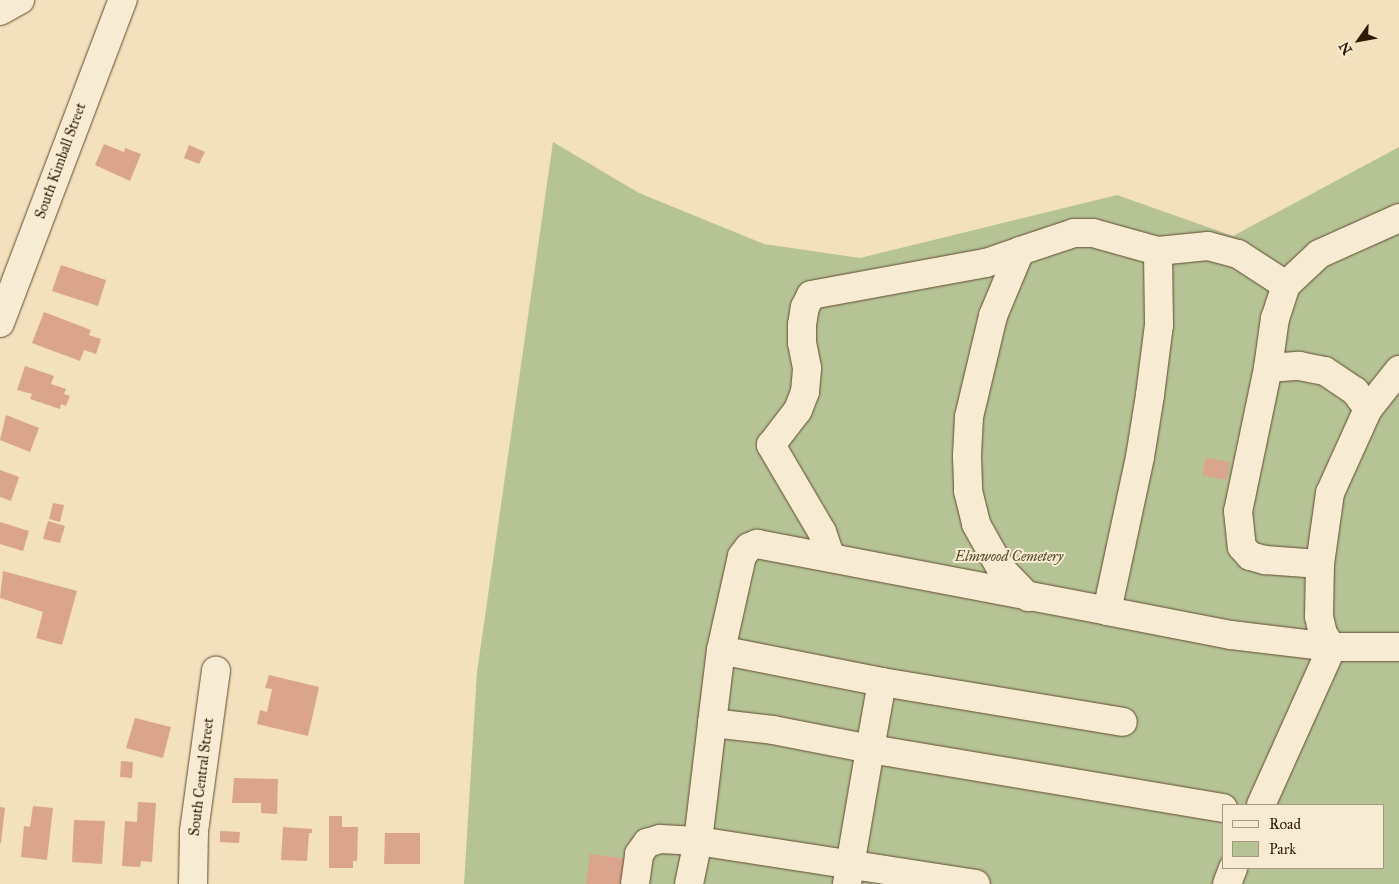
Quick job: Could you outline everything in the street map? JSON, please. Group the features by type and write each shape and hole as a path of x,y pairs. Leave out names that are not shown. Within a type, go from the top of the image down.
{"street":[{"path":"0,11 20,0"},
{"name":"South Kimball Street","path":"0,323 123,0"},
{"path":"1320,564 1265,560 1250,556 1242,547 1238,511 1268,368 1275,318 1286,285 1318,254 1399,218"},
{"path":"831,558 822,532 771,445 798,410 805,392 807,368 802,343 802,324 804,307 810,295 986,263 1074,233 1093,232 1158,251 1208,246 1238,254 1286,285"},
{"path":"1020,251 993,316 969,417 967,456 968,491 976,524 1001,569 1028,597"},
{"path":"1107,611 1140,457 1150,395 1159,325 1158,251"},
{"path":"1268,368 1299,366 1325,371 1340,378 1355,391 1368,409"},
{"path":"1332,647 1323,634 1319,616 1320,564 1330,493 1368,409 1399,370"},
{"path":"689,884 698,841 720,650 735,579 742,556 749,546 757,544 1222,634 1332,647 1399,647"},
{"path":"1261,804 1332,647"},
{"path":"720,650 882,682 1123,722"},
{"name":"South Central Street","path":"193,884 194,831 216,670"},
{"path":"849,874 882,682"},
{"path":"712,723 773,730 870,749 1222,808"},
{"path":"635,884 639,854 647,843 660,840 698,841 849,874 976,884"},
{"path":"1226,884 1233,869"}],"green space":[{"name":"Elmwood Cemetery","path":"553,142 639,193 764,244 860,258 1117,195 1233,236 1399,147 1399,884 464,884 477,672"}],"building":[{"path":"104,144 124,152 125,148 141,154 130,181 95,165"},
{"path":"189,145 205,152 199,164 184,158"},
{"path":"61,265 106,280 98,306 52,291"},
{"path":"44,312 91,330 89,335 101,339 96,354 84,350 80,361 32,343"},
{"path":"25,366 54,376 51,384 66,389 64,394 70,396 66,406 61,404 60,409 30,399 32,394 17,390"},
{"path":"6,415 39,428 30,452 0,440"},
{"path":"1206,458 1230,462 1226,480 1202,475"},
{"path":"0,470 19,477 11,501 0,497"},
{"path":"53,503 64,505 60,522 49,519"},
{"path":"48,521 65,526 60,543 43,539"},
{"path":"0,522 29,531 23,551 0,544"},
{"path":"3,571 77,591 62,645 36,638 43,612 0,598"},
{"path":"269,675 319,687 308,736 257,724 260,710 267,712 272,689 265,688"},
{"path":"135,718 171,727 163,758 126,748"},
{"path":"121,761 133,762 132,778 120,777"},
{"path":"234,778 278,779 277,814 261,813 261,803 232,803"},
{"path":"138,802 156,803 152,862 141,861 140,867 122,866 125,821 137,822"},
{"path":"33,806 53,808 47,860 21,857 24,826 30,827"},
{"path":"0,807 5,808 1,843 0,843"},
{"path":"329,816 342,816 342,827 358,827 357,861 353,861 353,868 329,868"},
{"path":"74,820 105,821 102,864 72,862"},
{"path":"283,827 312,829 312,833 309,833 307,861 281,860"},
{"path":"220,831 240,832 239,843 220,842"},
{"path":"385,833 420,833 420,864 384,864"},
{"path":"590,854 629,859 625,884 586,884"}]}
